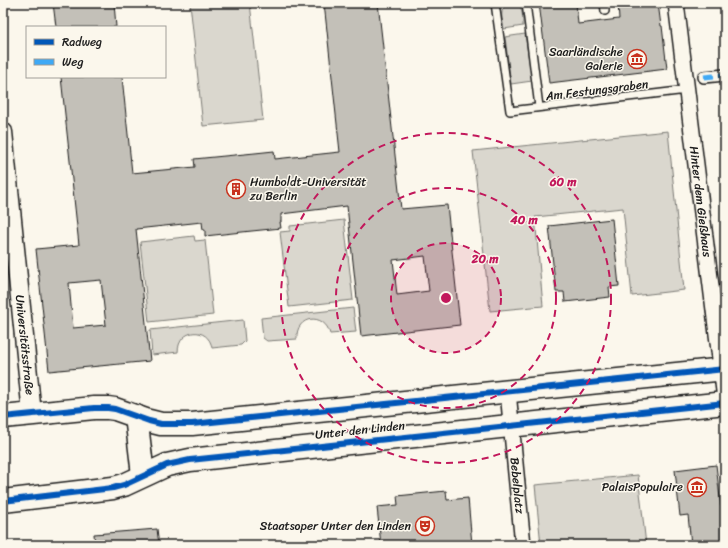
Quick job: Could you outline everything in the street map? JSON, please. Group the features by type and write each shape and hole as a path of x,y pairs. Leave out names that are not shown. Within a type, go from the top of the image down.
{"main road":[{"name":"Unter den Linden","path":"3,417 100,408 116,409 162,424 192,424 723,369"},
{"name":"Unter den Linden","path":"3,501 113,488 124,485 166,465 190,460 725,403"},
{"path":"136,416 143,475"}],"street":[{"name":"Hinter dem Gießhaus","path":"676,3 723,369 725,399"},
{"path":"704,77 725,75"},
{"name":"Universitätsstraße","path":"3,132 32,414"},
{"path":"508,392 511,425"},
{"name":"Bebelplatz","path":"511,425 523,545"}],"lane":[{"name":"Am Festungsgraben","path":"495,3 510,111 687,90"},
{"path":"526,3 539,107"},
{"path":"604,3 605,12"}],"shaded area":[{"path":"190,3 250,3 263,120 203,126"},
{"path":"507,3 516,3 519,5 522,14 523,26 504,29 502,12"},
{"path":"525,34 532,81 511,84 505,37"},
{"path":"668,131 684,290 632,296 623,208 535,217 543,306 490,311 473,151"},
{"path":"344,220 353,300 289,307 280,232 290,231 290,226"},
{"path":"194,236 195,241 205,240 213,315 149,322 140,242"},
{"path":"353,308 356,332 330,334 327,327 322,322 311,319 305,321 301,325 298,331 297,339 267,341 263,338 261,318"},
{"path":"243,320 245,341 241,345 212,348 210,341 205,336 200,333 194,333 188,334 183,338 179,344 178,352 152,355 150,330"},
{"path":"638,475 646,545 541,545 535,485"}],"building":[{"path":"53,3 114,3 116,26 56,26"},
{"name":"Humboldt-Universität zu Berlin","path":"324,3 378,3 401,209 447,205 460,325 361,336 347,206 281,214 281,228 205,236 205,230 203,230 202,222 136,229 150,361 49,371 36,249 79,245 61,78 122,78 132,173 195,167 194,159 274,151 275,159 340,152","holes":["425,256 429,291 397,295 393,260","101,280 106,325 73,328 69,283"]},
{"path":"539,3 576,3 578,24 619,19 618,3 658,3 667,69 549,83"},
{"path":"612,219 619,286 609,287 610,297 565,302 564,292 556,292 549,226"},
{"path":"716,465 721,506 725,506 725,545 691,545 688,515 680,516 675,470"},
{"name":"Staatsoper Unter den Linden","path":"446,491 447,500 468,498 472,545 381,545 377,507 398,505 397,496"},
{"path":"157,529 159,545 95,545 94,534"}],"marked path":[{"path":"704,77 725,75"}],"cycle path":[{"path":"3,417 108,408 161,424 192,424 725,369"},
{"path":"3,501 113,488 124,485 167,465 190,460 725,403"}],"place":[{"name":"Saarländische Galerie","path":"637,59"},
{"name":"Humboldt-Universität zu Berlin","path":"236,189"},
{"name":"PalaisPopulaire","path":"697,487"},
{"name":"Staatsoper Unter den Linden","path":"425,526"}]}
